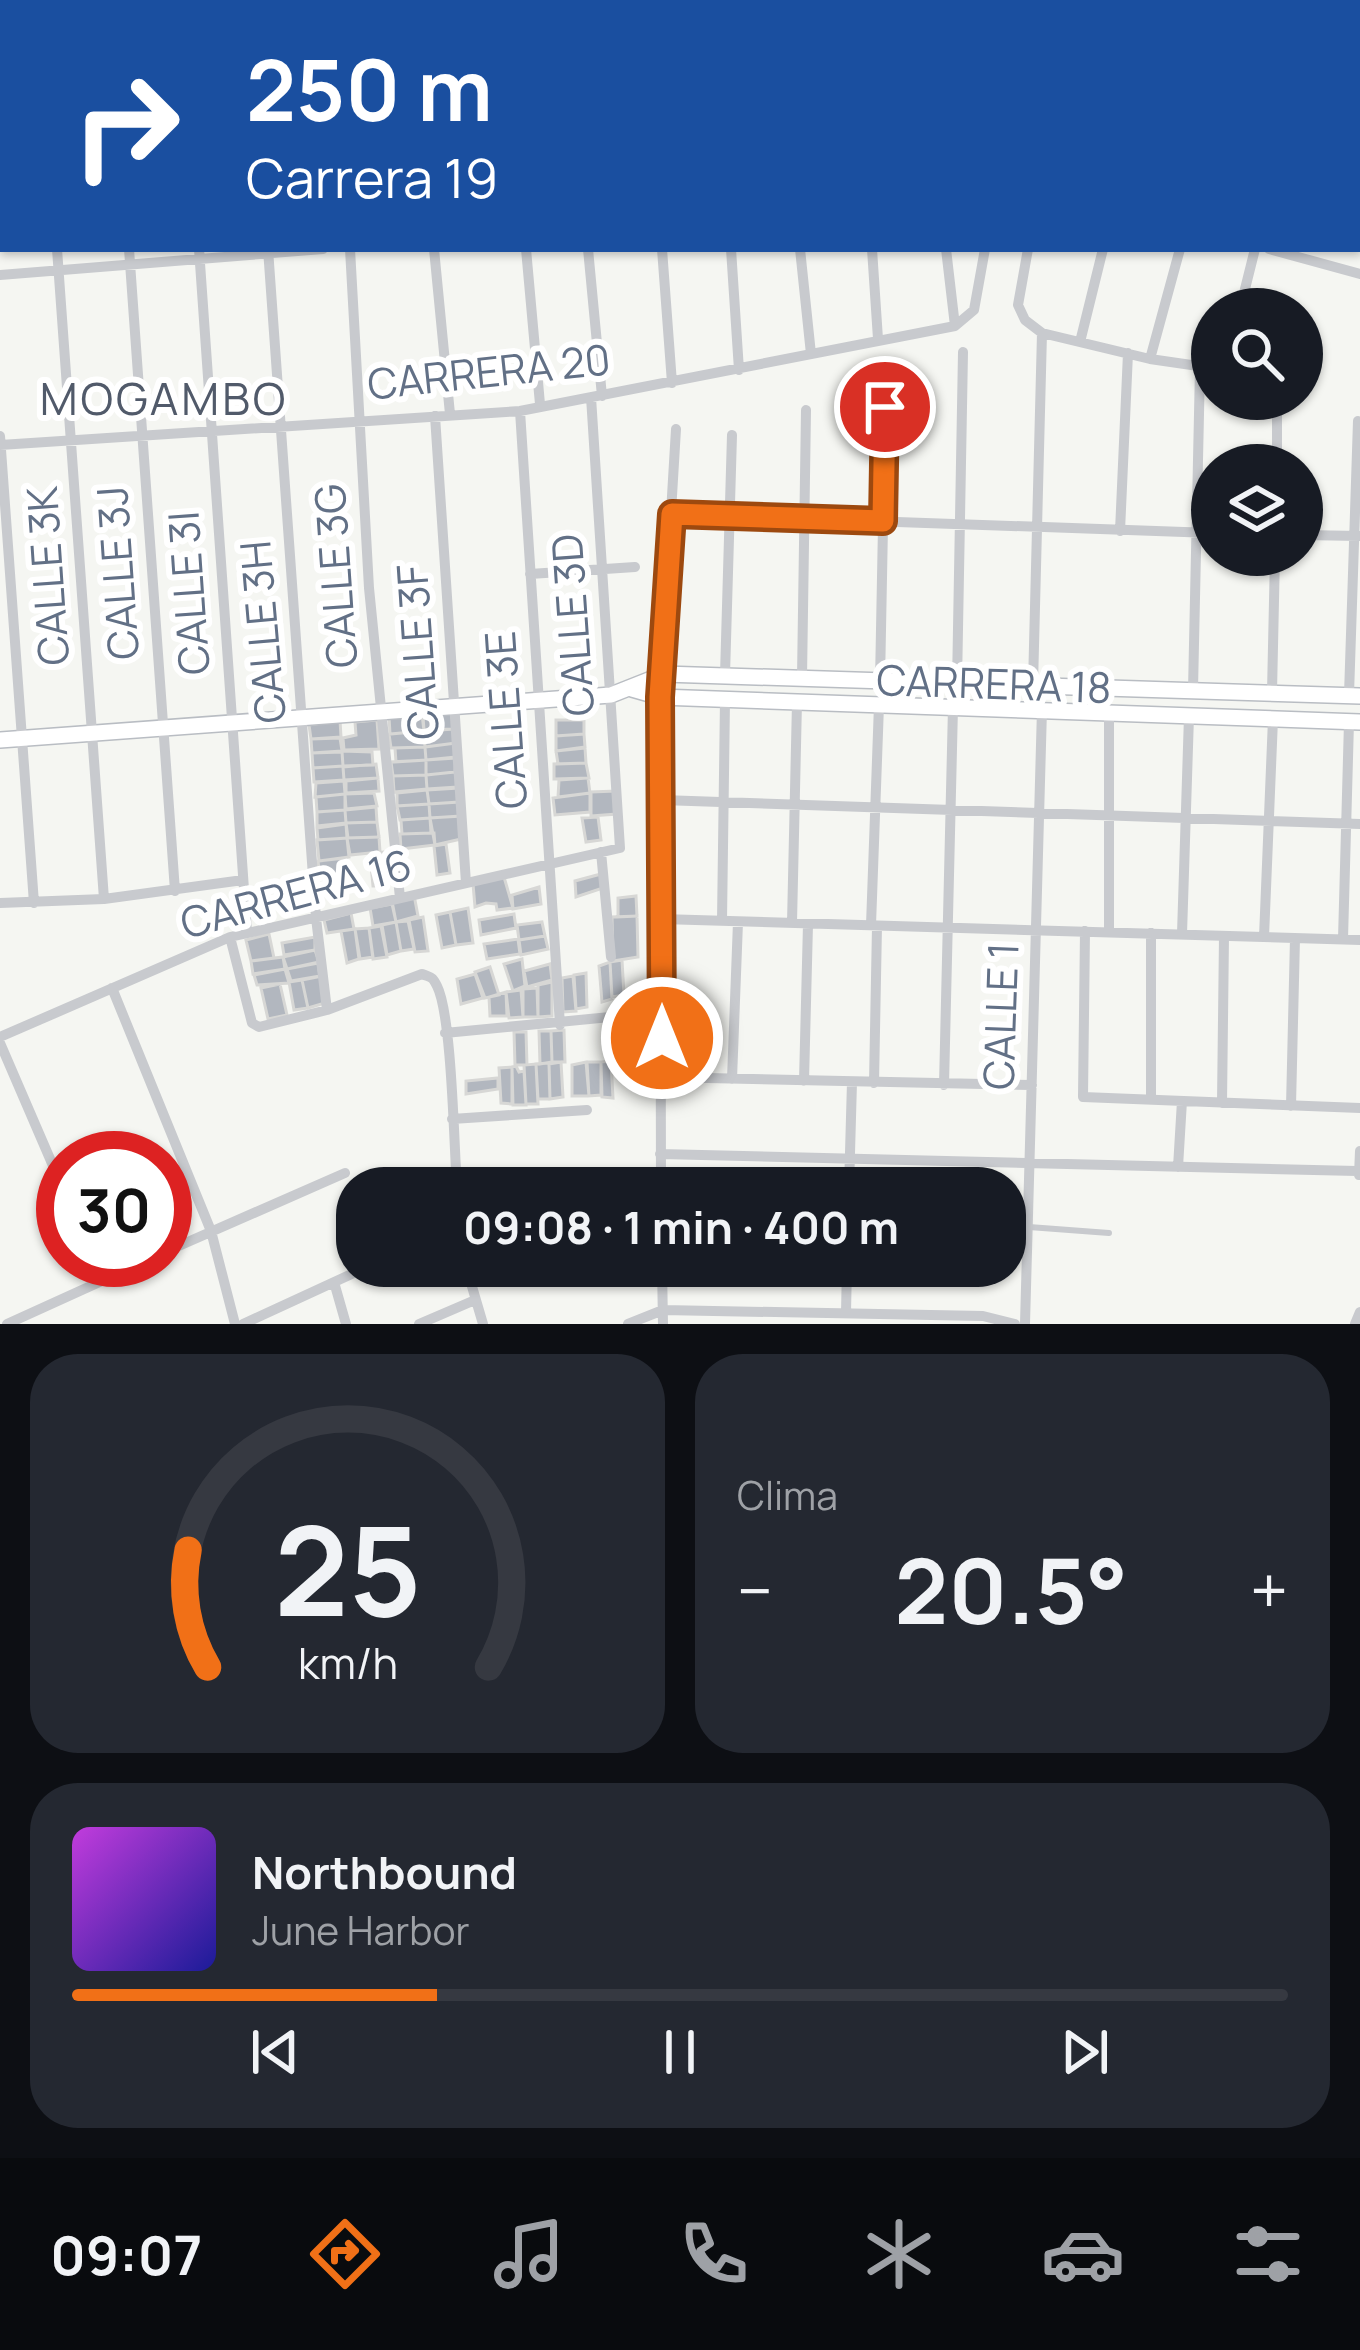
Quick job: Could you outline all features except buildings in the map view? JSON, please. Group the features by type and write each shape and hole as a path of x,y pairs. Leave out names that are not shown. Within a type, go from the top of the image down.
{"street":[{"name":"CALLE 3K","path":"57,252 104,898"},
{"name":"CALLE 3J","path":"129,252 175,891"},
{"path":"0,275 131,267 199,254 268,252"},
{"name":"CALLE 3H","path":"268,252 316,918 327,1010"},
{"name":"CALLE 3G","path":"350,252 379,709 400,898"},
{"name":"CALLE 3F","path":"434,252 466,883"},
{"path":"526,252 541,404"},
{"name":"CALLE 3D","path":"588,252 620,848"},
{"path":"662,252 672,383"},
{"path":"730,252 739,370"},
{"path":"800,252 811,354"},
{"path":"872,252 878,339"},
{"path":"946,252 956,326"},
{"path":"956,326 974,310 984,252"},
{"path":"1027,252 1018,305 1025,320 1042,333 1191,365"},
{"path":"1080,342 1102,252"},
{"path":"1150,358 1179,252"},
{"path":"1245,288 1254,252"},
{"path":"1280,252 1360,274"},
{"name":"CALLE 3I","path":"199,254 248,932"},
{"name":"CARRERA 20","path":"0,446 520,411 956,326"},
{"path":"1033,685 1042,333"},
{"path":"957,684 963,352"},
{"path":"1120,531 1128,352"},
{"path":"880,682 886,369"},
{"path":"802,678 806,410"},
{"name":"CALLE 3E","path":"520,411 560,1025"},
{"path":"1354,696 1358,421"},
{"path":"660,1167 660,697 676,429"},
{"path":"725,675 732,435"},
{"path":"0,436 34,903"},
{"path":"672,514 1191,532"},
{"path":"1323,535 1358,536"},
{"path":"530,574 634,567"},
{"path":"1193,690 1195,576"},
{"path":"1272,692 1275,576"},
{"name":"CARRERA 18","path":"0,740 611,695 664,674 1354,696"},
{"path":"835,704 836,679"},
{"name":"CARRERA 18","path":"632,689 660,697 725,700 1354,722"},
{"path":"1322,720 1324,694"},
{"path":"722,921 725,700"},
{"path":"792,923 797,702"},
{"path":"874,1083 873,807 879,705"},
{"path":"944,1084 953,707"},
{"name":"CALLE 1","path":"1025,1324 1042,709"},
{"path":"1109,713 1109,932"},
{"path":"1182,934 1189,716"},
{"path":"1264,937 1273,719"},
{"path":"1343,939 1354,823 1354,722"},
{"path":"662,800 1354,823"},
{"name":"CARRERA 16","path":"0,1040 230,937 620,848"},
{"path":"602,852 611,957"},
{"path":"0,903 104,898 243,880"},
{"path":"661,919 1360,940"},
{"path":"732,1079 738,922"},
{"path":"804,1081 808,924"},
{"path":"1085,931 1083,1096 1360,1108"},
{"path":"1150,933 1151,1100"},
{"path":"1222,1103 1224,936"},
{"path":"230,937 252,1022 264,1027 327,1010 422,974 431,978 439,989 445,1033 455,1167"},
{"path":"1292,1106 1295,938"},
{"path":"112,988 211,1231 239,1324 334,1282 346,1324"},
{"path":"445,1033 610,1017"},
{"path":"0,1040 38,1131"},
{"path":"662,1078 1032,1085"},
{"path":"850,1167 852,1082"},
{"path":"1178,1167 1182,1101"},
{"path":"452,1119 587,1110"},
{"path":"660,1154 1359,1174 1360,1151"},
{"path":"192,1240 336,1177"},
{"path":"7,1324 90,1287"},
{"path":"471,1287 483,1324"},
{"path":"662,1287 663,1317"},
{"path":"847,1287 847,1313"},
{"path":"419,1324 475,1300"},
{"path":"1354,1324 1360,1312"},
{"path":"628,1324 663,1317 847,1313 875,1319 983,1316 1015,1324"}],"lane":[{"path":"1028,1227 1109,1233"}],"district":[{"name":"MOGAMBO","path":"164,399"}],"route":[{"path":"662,1038 660,697 672,514 883,521 885,407"}]}
